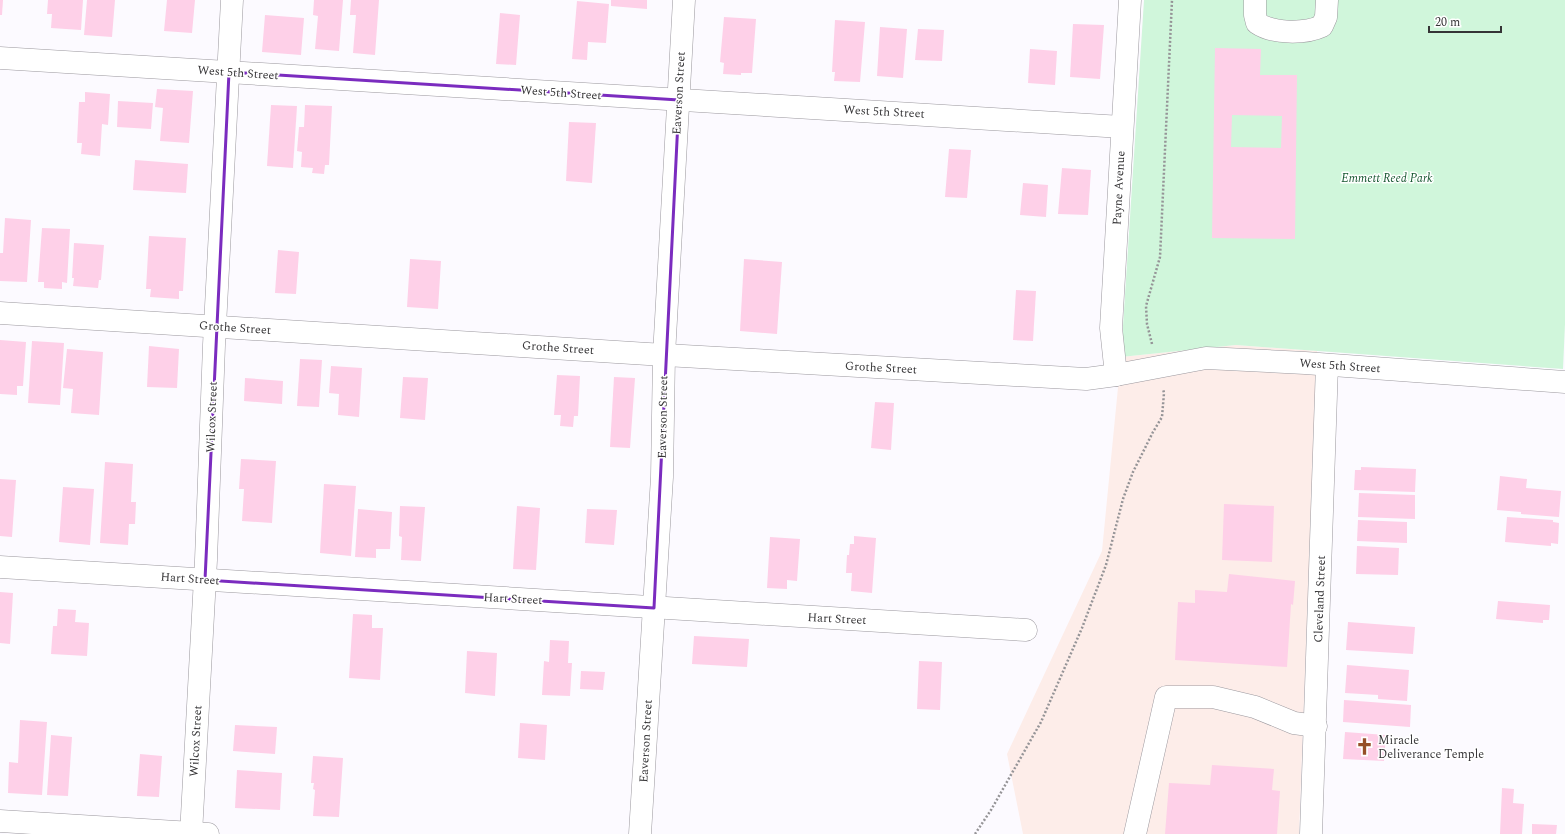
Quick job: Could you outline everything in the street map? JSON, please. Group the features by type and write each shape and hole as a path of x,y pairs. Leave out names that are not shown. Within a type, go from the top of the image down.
{"street":[{"name":"Wilcox Street","path":"197,834 215,326 232,0"},
{"name":"Eaverson Street","path":"640,834 662,477 664,355 684,0"},
{"name":"Payne Avenue","path":"1116,375 1111,328 1130,0"},
{"path":"1256,0 1255,15 1257,23 1265,28 1301,32 1314,30 1322,26 1326,16 1327,0"},
{"name":"West 5th Street","path":"0,58 1122,126"},
{"name":"Grothe Street","path":"0,313 664,355 1086,379 1116,375"},
{"name":"West 5th Street","path":"1116,375 1206,358 1565,382"},
{"name":"Cleveland Street","path":"1311,834 1316,726 1327,365"},
{"name":"Hart Street","path":"0,567 1026,630"},
{"path":"1135,834 1166,698 1213,697 1255,706 1294,723 1316,726"},
{"path":"0,821 197,834"}],"path":[{"path":"1153,351 1147,324 1146,306 1160,257 1172,0"},
{"path":"975,834 991,810 1041,722 1082,628 1106,565 1123,499 1153,432 1162,417 1164,393 1161,385"}],"highlighted area":[{"path":"229,72 679,100 654,608 205,580"}],"shaded area":[{"path":"1236,345 1317,351 1299,834 1023,834 1007,754 1102,551 1121,357"}],"green space":[{"name":"Emmett Reed Park","path":"1144,0 1565,0 1565,324 1563,369 1236,345 1121,357"}],"building":[{"path":"0,0 3,0 2,15 0,15"},
{"path":"48,0 83,0 81,30 51,28 52,14 47,14"},
{"path":"87,0 115,0 112,37 84,35"},
{"path":"167,0 195,0 192,33 164,31"},
{"path":"314,0 343,0 339,51 315,49 318,16 313,15"},
{"path":"351,0 379,0 375,55 353,53 356,15 350,15"},
{"path":"611,0 647,0 647,9 611,6"},
{"path":"577,1 609,4 606,43 588,42 587,60 572,59"},
{"path":"500,13 520,15 516,65 496,64"},
{"path":"265,15 304,18 301,55 262,52"},
{"path":"724,17 756,19 752,73 741,73 741,75 723,74 724,63 720,62"},
{"path":"835,20 865,22 860,82 834,81 835,72 832,72"},
{"path":"1073,24 1104,25 1100,79 1070,77"},
{"path":"880,27 907,29 903,78 877,76"},
{"path":"918,29 944,30 942,61 915,60"},
{"path":"1215,48 1261,49 1260,75 1297,75 1295,239 1212,238","holes":["1232,115 1282,116 1281,148 1231,147"]},
{"path":"1030,49 1057,51 1055,85 1028,83"},
{"path":"157,89 193,91 189,143 160,141 163,108 155,107"},
{"path":"85,92 110,94 108,125 102,124 100,156 81,154 82,143 77,143 79,102 85,102"},
{"path":"118,101 153,103 151,129 117,127"},
{"path":"271,105 297,106 293,168 267,166"},
{"path":"305,105 332,106 329,165 325,165 324,174 312,173 313,168 301,167 302,152 297,151 299,127 304,127"},
{"path":"569,122 596,123 592,183 566,181"},
{"path":"949,149 971,150 967,198 945,197"},
{"path":"135,160 188,164 186,193 133,190"},
{"path":"1062,168 1091,170 1088,215 1058,214"},
{"path":"1023,183 1048,185 1046,217 1020,215"},
{"path":"5,218 31,220 27,282 0,281 0,253 3,253"},
{"path":"42,228 70,229 67,283 62,282 62,289 44,288 44,282 38,282"},
{"path":"149,236 186,238 183,291 179,291 179,299 150,297 151,289 146,289"},
{"path":"74,243 104,245 101,280 99,280 98,288 73,286"},
{"path":"278,250 299,252 296,294 275,293"},
{"path":"410,259 441,261 438,309 407,307"},
{"path":"744,259 782,262 777,334 740,331"},
{"path":"1016,290 1036,291 1033,341 1013,340"},
{"path":"0,340 26,342 23,386 17,386 17,395 0,394"},
{"path":"32,341 64,343 60,405 28,403"},
{"path":"149,346 179,349 177,388 147,387"},
{"path":"67,349 103,352 99,415 71,413 73,389 63,388"},
{"path":"300,359 322,360 319,407 297,406"},
{"path":"331,366 362,368 359,417 338,415 339,394 329,393"},
{"path":"557,375 580,376 578,416 574,416 573,427 560,426 561,415 554,415"},
{"path":"403,377 428,378 425,420 400,418"},
{"path":"614,377 635,378 630,448 610,447"},
{"path":"245,378 283,381 282,404 244,401"},
{"path":"875,402 894,403 891,450 871,448"},
{"path":"241,459 276,461 272,523 242,521 244,489 239,489"},
{"path":"105,462 133,464 131,502 136,502 135,524 129,524 128,545 100,543"},
{"path":"1361,467 1416,469 1415,492 1354,490 1355,470 1361,470"},
{"path":"1500,476 1527,479 1526,488 1561,491 1559,517 1521,514 1521,512 1497,510"},
{"path":"0,479 16,480 12,537 0,536"},
{"path":"324,484 356,486 351,556 320,553"},
{"path":"63,487 94,489 90,545 59,542"},
{"path":"1359,493 1415,495 1415,519 1358,517"},
{"path":"1224,504 1274,506 1272,562 1222,560"},
{"path":"400,506 425,507 421,561 401,560 402,537 399,536"},
{"path":"517,506 540,508 536,570 513,569"},
{"path":"358,509 392,512 390,549 376,549 376,558 355,557"},
{"path":"587,509 617,510 614,545 585,543"},
{"path":"1507,517 1553,520 1553,522 1559,523 1558,544 1551,543 1551,546 1505,542"},
{"path":"1358,520 1407,522 1407,543 1357,541"},
{"path":"854,536 876,538 872,593 851,591 852,573 846,573 847,555 849,555 850,544 854,544"},
{"path":"770,537 800,539 797,581 787,580 787,589 767,588"},
{"path":"1357,546 1399,548 1398,575 1356,574"},
{"path":"1229,574 1295,581 1293,605 1291,604 1287,667 1175,660 1178,602 1195,603 1195,590 1227,592"},
{"path":"0,592 13,593 10,644 0,643"},
{"path":"1498,601 1550,605 1549,620 1543,620 1543,623 1496,619"},
{"path":"58,609 76,610 75,622 89,623 87,656 51,654 53,626 57,626"},
{"path":"353,614 372,615 372,628 383,628 380,680 349,678"},
{"path":"1348,622 1415,627 1413,654 1346,650"},
{"path":"694,636 749,639 747,667 692,664"},
{"path":"550,640 569,641 568,663 572,663 570,696 542,695 544,661 549,662"},
{"path":"467,651 497,653 495,696 465,693"},
{"path":"919,661 942,662 940,710 917,709"},
{"path":"1347,665 1409,670 1407,701 1378,699 1378,695 1345,693"},
{"path":"581,671 605,672 603,690 580,689"},
{"path":"1344,700 1411,705 1410,727 1343,722"},
{"path":"20,720 47,722 42,795 8,793 9,762 18,763"},
{"path":"520,723 547,725 545,760 518,758"},
{"path":"235,725 277,727 275,754 233,751"},
{"name":"Miracle Deliverance Temple","path":"1345,732 1386,735 1384,761 1343,759"},
{"path":"51,735 72,737 68,796 47,795"},
{"path":"140,754 162,756 159,797 137,796"},
{"path":"313,756 343,758 339,817 313,816 315,790 313,789 314,783 311,783"},
{"path":"1212,765 1274,769 1272,790 1280,791 1277,834 1165,834 1169,783 1210,785"},
{"path":"237,770 282,773 280,810 235,808"},
{"path":"1502,788 1514,789 1513,803 1524,804 1522,834 1500,834"},
{"path":"1532,824 1557,825 1556,834 1532,834"}],"place":[{"name":"Miracle Deliverance Temple","path":"1365,747"}]}
